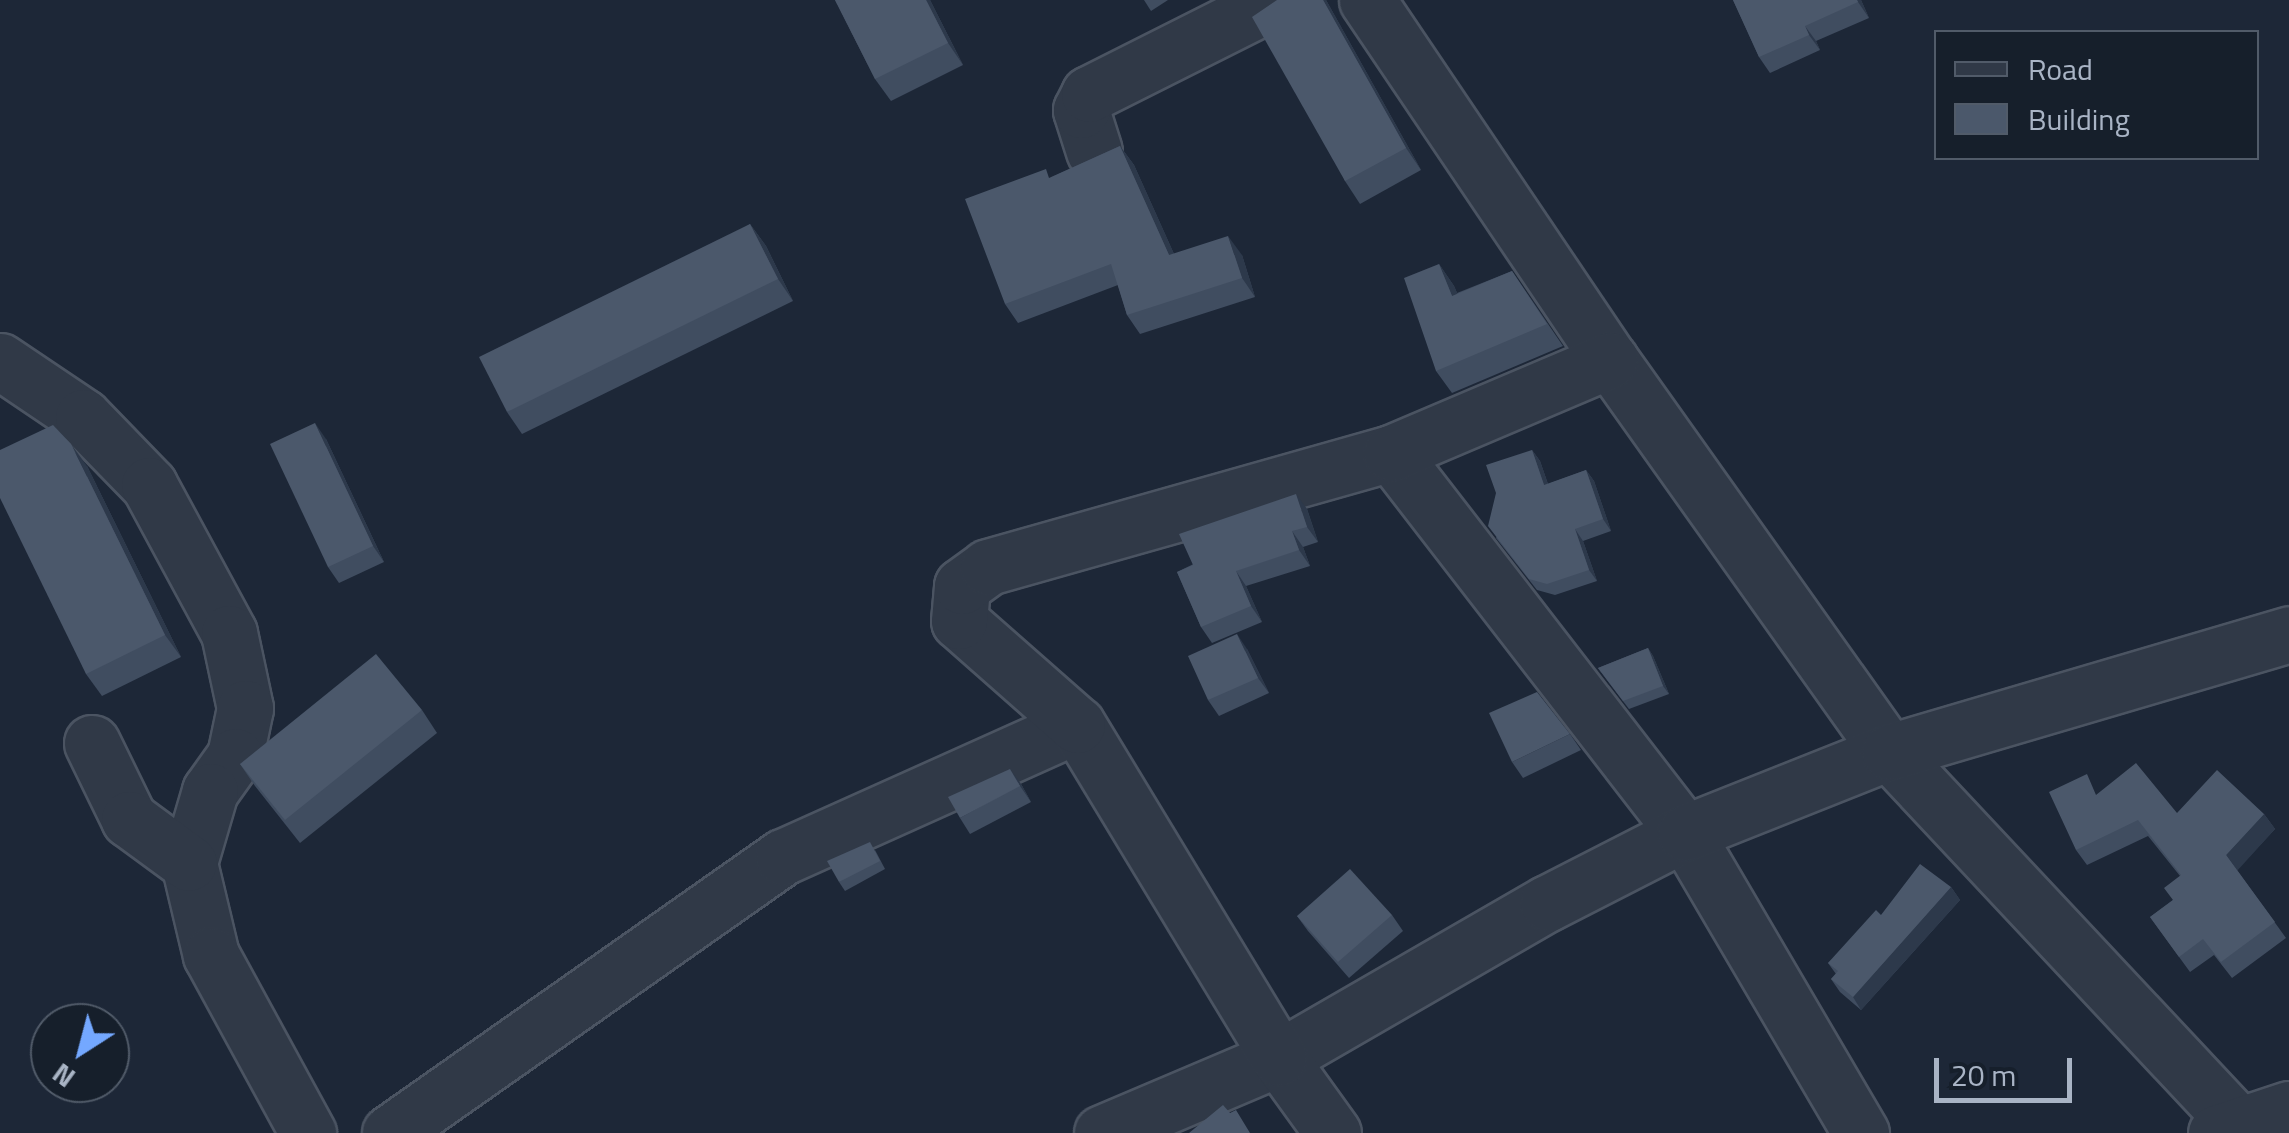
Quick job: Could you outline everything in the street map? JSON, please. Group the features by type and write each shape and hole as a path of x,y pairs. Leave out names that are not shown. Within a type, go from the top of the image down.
{"street":[{"path":"1094,152 1081,110 1090,94 1276,0"},
{"path":"1368,0 1610,360 1889,752 2247,1124"},
{"path":"1333,1133 1279,1058 1077,726 959,621 962,586 988,567 1391,453 1610,360"},
{"path":"0,361 83,417 149,485 229,633 245,708 236,756 210,791 189,863 211,955 308,1133"},
{"path":"1391,453 1684,832 1861,1133"},
{"path":"1102,1133 1279,1058 1548,902 1684,832 1889,752 2289,634"},
{"path":"390,1133 783,857 1077,726"},
{"path":"92,743 129,819 189,863"}],"building":[{"path":"835,0 926,0 948,43 875,79"},
{"path":"1277,0 1323,0 1406,148 1345,181 1252,17"},
{"path":"1733,0 1858,2 1805,26 1809,35 1759,57"},
{"path":"1120,146 1169,255 1228,236 1242,278 1127,315 1111,264 1005,304 965,199 1046,169 1049,178"},
{"path":"750,224 778,279 507,412 479,357"},
{"path":"1439,264 1452,296 1512,271 1547,324 1436,371 1404,278"},
{"path":"315,423 373,546 328,567 270,444"},
{"path":"53,425 71,444 165,635 86,674 0,498 0,450"},
{"path":"1532,450 1544,485 1586,470 1603,519 1575,529 1589,570 1547,584 1529,579 1488,526 1496,493 1486,465"},
{"path":"1296,494 1307,527 1292,531 1299,550 1236,571 1251,606 1201,627 1177,572 1193,565 1179,534"},
{"path":"1237,634 1258,678 1208,700 1188,656"},
{"path":"1648,648 1663,686 1623,701 1598,668"},
{"path":"376,654 422,710 285,820 240,764"},
{"path":"1537,692 1570,734 1512,762 1489,713"},
{"path":"2136,763 2177,813 2217,770 2264,814 2226,855 2275,922 2221,962 2203,939 2179,957 2150,917 2173,900 2164,888 2181,875 2138,820 2076,850 2049,792 2087,774 2096,795"},
{"path":"1010,769 1020,786 960,818 948,797"},
{"path":"870,842 880,861 839,882 827,861"},
{"path":"1920,864 1951,887 1853,997 1831,979 1838,971 1828,963 1876,910 1881,915"},
{"path":"1350,869 1392,915 1338,962 1297,916"},
{"path":"1223,1105 1230,1113 1236,1110 1250,1133 1189,1133"}]}
